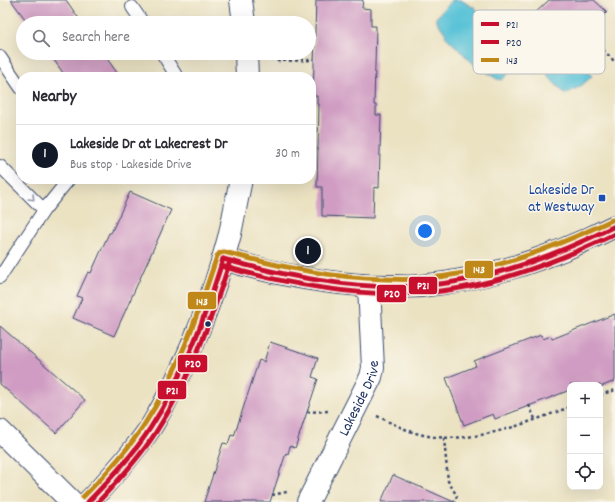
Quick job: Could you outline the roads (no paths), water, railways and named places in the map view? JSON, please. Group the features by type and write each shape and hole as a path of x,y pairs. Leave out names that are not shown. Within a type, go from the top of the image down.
{"street":[{"path":"241,0 243,16"},
{"path":"246,60 247,72"},
{"path":"88,502 101,490 141,441 157,416 181,372 211,300 224,259 240,184"},
{"path":"224,259 256,269 294,276 369,286 420,286 497,272 546,257 585,241 615,226"},
{"name":"Lakeside Drive","path":"308,502 369,383 373,368 369,286"},
{"path":"0,431 72,502"}],"lane":[{"path":"132,7 138,16"},
{"path":"0,57 16,81"},
{"path":"166,60 174,72"},
{"path":"0,166 16,182"},
{"path":"18,184 44,210"},
{"path":"0,277 44,210 65,184"}],"water":[{"path":"452,0 461,0 472,7 473,6 477,10 473,10 473,63 445,36 446,34 436,18"},
{"path":"490,74 508,74 502,80 497,79"},
{"path":"590,74 592,76 581,86 565,94 547,75"}],"place":[{"name":"Lakeside Dr at Westway","path":"602,198"},
{"name":"Lakeside Dr at Lakecrest Dr","path":"308,251"}]}
